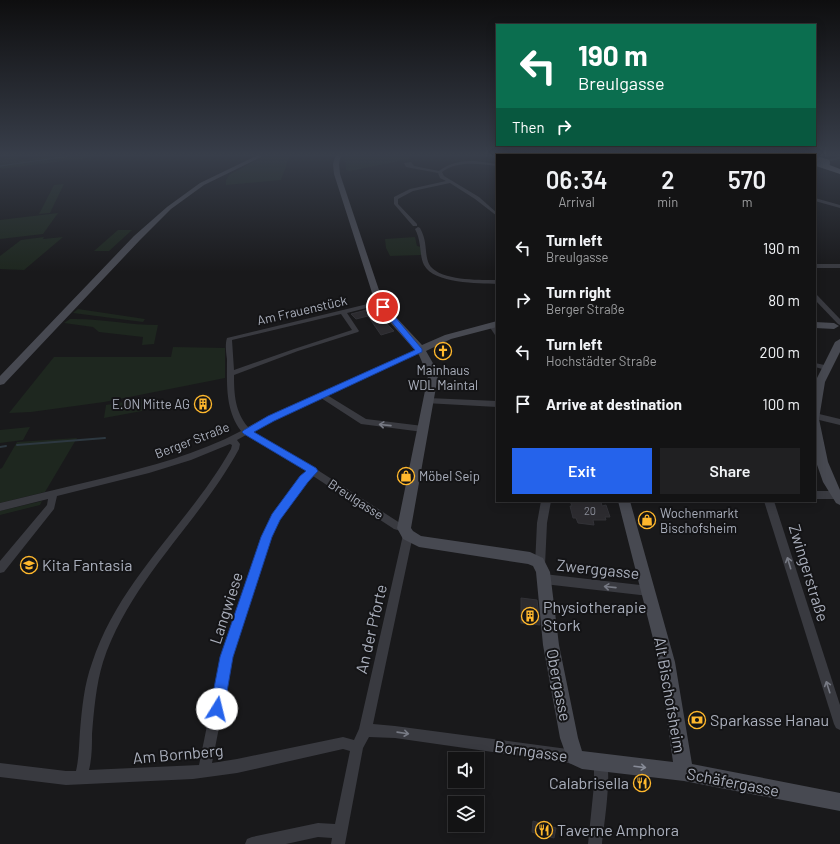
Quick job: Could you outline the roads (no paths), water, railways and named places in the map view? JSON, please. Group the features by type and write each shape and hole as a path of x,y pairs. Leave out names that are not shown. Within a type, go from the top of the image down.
{"street":[{"path":"0,382 137,238 169,208 189,193"},
{"path":"343,193 372,284 380,303 419,350 430,368 432,376 406,528"},
{"path":"403,193 396,198 396,204 417,227 424,244 427,264 434,272 456,279 496,282"},
{"path":"469,193 496,214"},
{"path":"816,199 840,207"},
{"path":"816,266 840,266"},
{"path":"816,297 839,327"},
{"name":"Am Frauenstück","path":"230,374 229,339 380,303"},
{"path":"247,432 242,427 234,412 230,374 318,342 356,331 343,312"},
{"path":"419,350 448,337 494,325"},
{"path":"816,325 839,327"},
{"path":"816,409 820,382 826,368 837,354 840,342"},
{"name":"Berger Straße","path":"0,507 177,462 231,440 271,418 419,350"},
{"path":"816,365 826,368"},
{"path":"322,395 364,422 424,429"},
{"path":"428,401 496,404"},
{"path":"816,416 840,422"},
{"path":"816,429 819,452 828,479 838,497"},
{"name":"Breulgasse","path":"247,432 313,471 397,526 406,528 419,541 538,568"},
{"path":"81,777 85,765 91,689 104,643 140,578 220,474 235,449 236,444 231,440"},
{"name":"Langwiese","path":"204,770 227,657 266,537 276,517 304,479 313,471"},
{"path":"0,569 51,506 53,494"},
{"path":"816,495 838,497"},
{"name":"Obergasse","path":"546,502 542,523 538,568 570,743 575,757"},
{"name":"Alt Bischofsheim","path":"624,502 667,662 684,772"},
{"name":"Zwingerstraße","path":"769,502 840,724"},
{"name":"An der Pforte","path":"339,838 357,747 364,730 406,528"},
{"name":"Zwerggasse","path":"538,568 649,591"},
{"name":"Borngasse","path":"364,730 395,732 575,757 582,760 601,762"},
{"name":"Am Bornberg","path":"0,770 66,778 133,776 237,766 344,743 357,747"},
{"path":"595,844 601,785 601,762"},
{"name":"Schäfergasse","path":"601,762 684,772 840,802"},
{"path":"252,844 318,830 339,838"}],"waterway":[{"path":"17,445 105,438"},
{"path":"0,447 6,446"}],"place":[{"name":"Mainhaus WDL Maintal","path":"443,351"},
{"name":"E.ON Mitte AG","path":"203,404"},
{"name":"Möbel Seip","path":"406,476"},
{"name":"Wochenmarkt Bischofsheim","path":"647,520"},
{"name":"Kita Fantasia","path":"29,565"},
{"name":"Physiotherapie Stork","path":"530,616"},
{"name":"Sparkasse Hanau","path":"697,720"},
{"name":"Calabrisella","path":"642,783"},
{"name":"Taverne Amphora","path":"544,830"}]}
